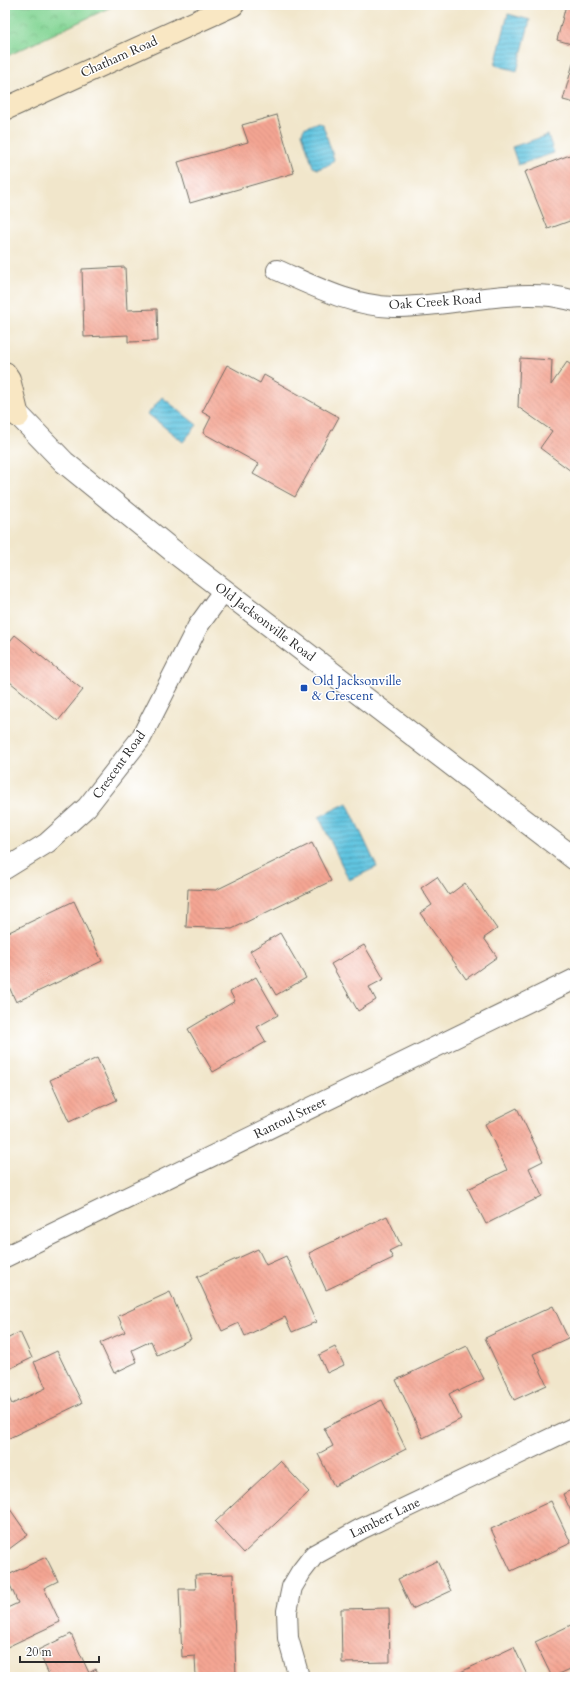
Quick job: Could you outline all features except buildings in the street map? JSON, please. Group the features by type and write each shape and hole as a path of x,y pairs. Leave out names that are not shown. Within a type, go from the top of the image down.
{"main road":[{"name":"Chatham Road","path":"7,109 233,5"},
{"path":"5,372 10,379 11,409"}],"street":[{"name":"Oak Creek Road","path":"277,270 338,296 358,302 392,307 515,296 551,296 575,300"},
{"name":"Old Jacksonville Road","path":"11,409 64,462 224,590 575,859"},
{"name":"Crescent Road","path":"5,869 47,842 87,808 141,738 198,626 224,590"},
{"name":"Rantoul Street","path":"5,1257 575,979"},
{"name":"Lambert Lane","path":"299,1677 288,1638 287,1611 292,1588 301,1572 314,1555 361,1529 575,1427"}],"green space":[{"path":"5,5 115,5 5,57"}],"water":[{"path":"508,14 530,20 517,71 495,65"},
{"path":"318,122 323,125 334,159 331,164 318,169 313,167 302,133 304,128"},
{"path":"548,135 554,153 518,165 512,147"},
{"path":"162,397 197,425 183,442 148,414"},
{"path":"347,803 377,867 349,880 319,817"}],"place":[{"name":"Old Jacksonville & Crescent","path":"304,688"}]}
